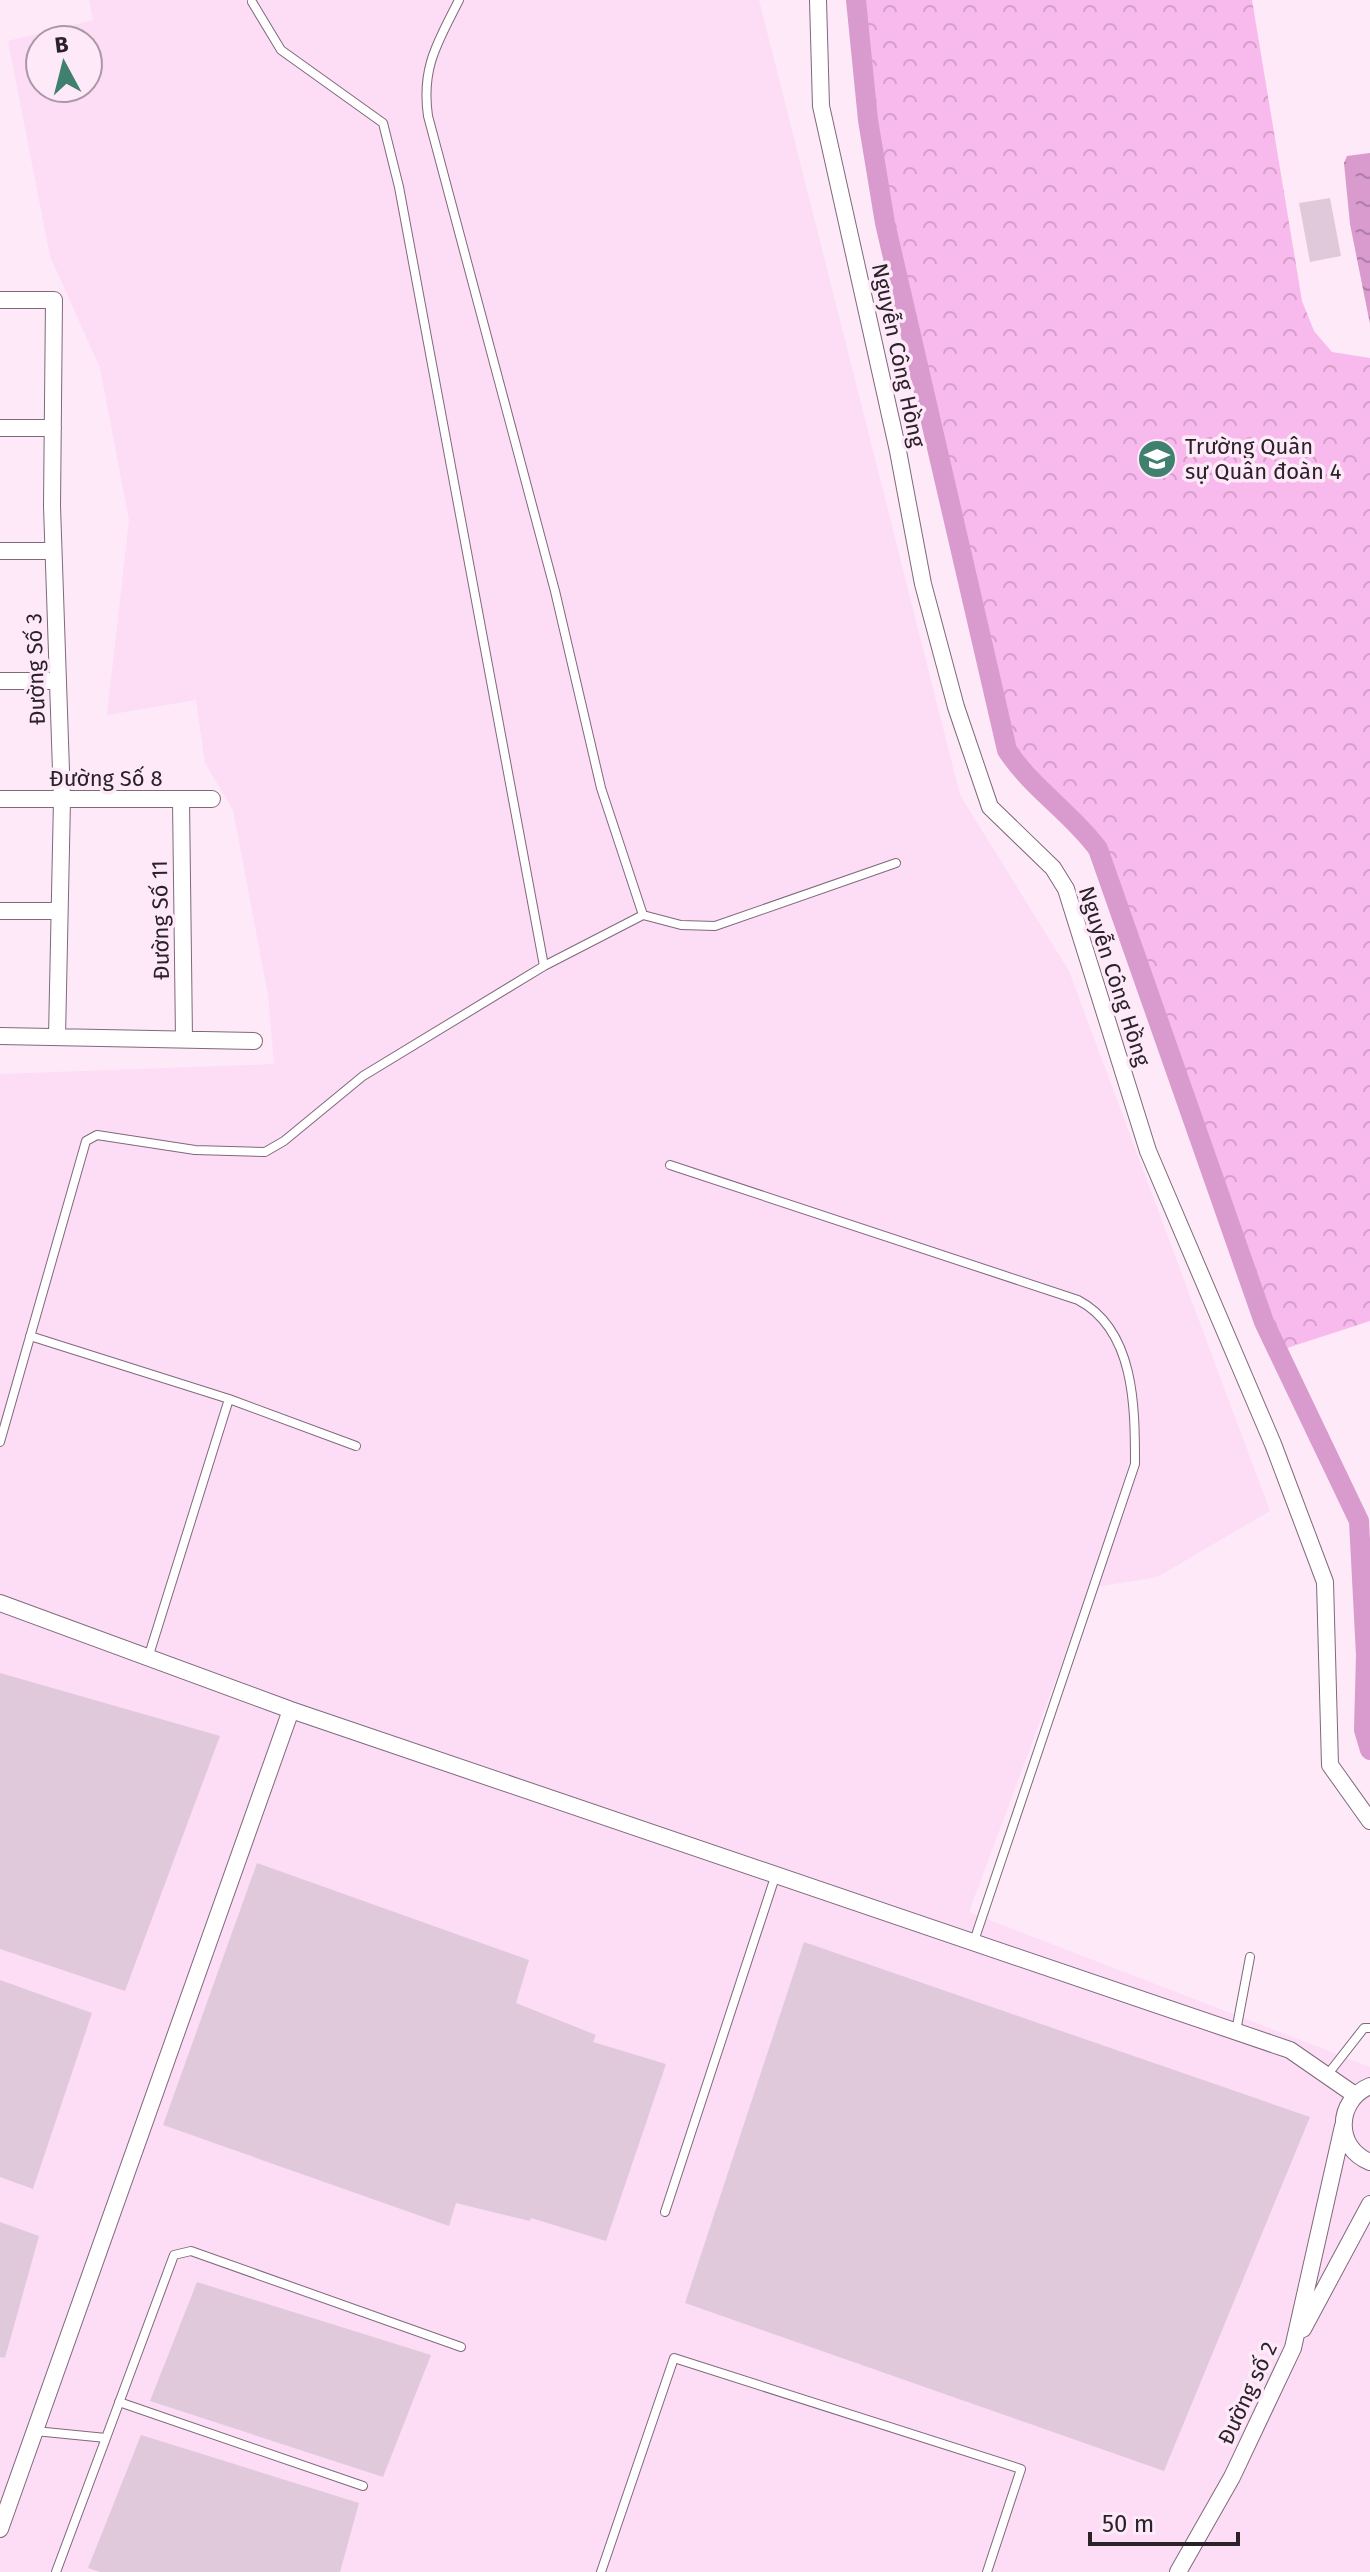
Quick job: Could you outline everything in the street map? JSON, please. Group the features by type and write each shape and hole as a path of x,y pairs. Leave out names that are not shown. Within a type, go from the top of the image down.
{"street":[{"name":"Nguyễn Công Hồng","path":"818,0 821,106 901,464 923,584 956,707 990,807 1053,868 1066,889 1148,1151 1273,1444 1325,1582 1330,1765 1370,1821"},
{"name":"Đường Số 3","path":"0,300 54,300 53,551 62,800 57,1037"},
{"path":"0,428 53,428"},
{"path":"0,551 53,551"},
{"path":"0,681 57,681"},
{"name":"Đường Số 8","path":"0,799 212,799"},
{"name":"Đường Số 11","path":"181,800 184,1039"},
{"path":"0,911 59,911"},
{"path":"0,1036 254,1041"},
{"path":"0,1603 291,1710 1290,2050 1355,2095 1370,2086"},
{"path":"0,2529 291,1710"},
{"name":"Đường số 2","path":"1178,2572 1232,2477 1293,2348 1348,2104 1355,2095"},
{"path":"1343,2126 1354,2151 1370,2162"},
{"path":"1293,2348 1370,2204"}],"lane":[{"path":"459,0 431,55 424,87 428,116 480,320 511,418 552,576 601,788 643,915"},
{"path":"252,2 281,50 383,123 399,187 544,966"},
{"path":"0,1442 86,1141 97,1135 195,1150 265,1152 284,1141 363,1076 544,966 643,915 681,925 715,926 896,863"},
{"path":"670,1165 1078,1300 1096,1309 1114,1332 1129,1375 1135,1424 1135,1464 974,1941"},
{"path":"30,1336 229,1399 356,1446"},
{"path":"148,1658 229,1399"},
{"path":"665,2212 776,1873"},
{"path":"1236,2031 1250,1957"},
{"path":"1328,2074 1364,2028 1370,2028"},
{"path":"56,2572 174,2255 191,2251 461,2347"},
{"path":"601,2572 674,2358 1021,2469 987,2572"},
{"path":"119,2402 363,2486"},
{"path":"35,2431 106,2438"}],"shaded area":[{"path":"89,0 759,0 960,795 1069,971 1270,1511 1157,1577 1090,1588 969,1912 1370,2067 1370,2572 0,2572 0,1074 274,1064 268,995 233,810 205,763 196,700 107,715 129,520 100,368 50,256 8,41 24,37 24,104 104,104 104,24 77,24 93,20"}],"green space":[{"name":"Trường Quân sự Quân đoàn 4","path":"862,0 1252,0 1302,301 1314,331 1332,352 1370,358 1370,1321 1284,1349 1226,1206 1102,842 1081,815 1032,768 1013,740 887,214"}],"water":[{"path":"1370,153 1370,324 1350,224 1344,163 1347,156"}],"building":[{"path":"1330,198 1341,256 1310,262 1299,203"},
{"path":"0,1673 220,1736 125,1991 0,1949"},
{"path":"257,1863 529,1960 516,2003 596,2035 593,2042 666,2064 606,2241 531,2218 530,2221 456,2203 449,2226 163,2125"},
{"path":"804,1942 1310,2117 1164,2471 685,2303"},
{"path":"0,1980 92,2013 33,2189 0,2177"},
{"path":"0,2222 39,2236 5,2358 0,2357"},
{"path":"197,2282 431,2355 383,2477 150,2401"},
{"path":"141,2435 359,2503 340,2572 100,2572 88,2568"}],"waterway":[{"path":"856,0 868,120 885,223 1007,750 1028,777 1098,849 1264,1322 1359,1521 1366,1655 1364,1730 1370,1750"}],"place":[{"name":"Trường Quân sự Quân đoàn 4","path":"1157,459"}]}
